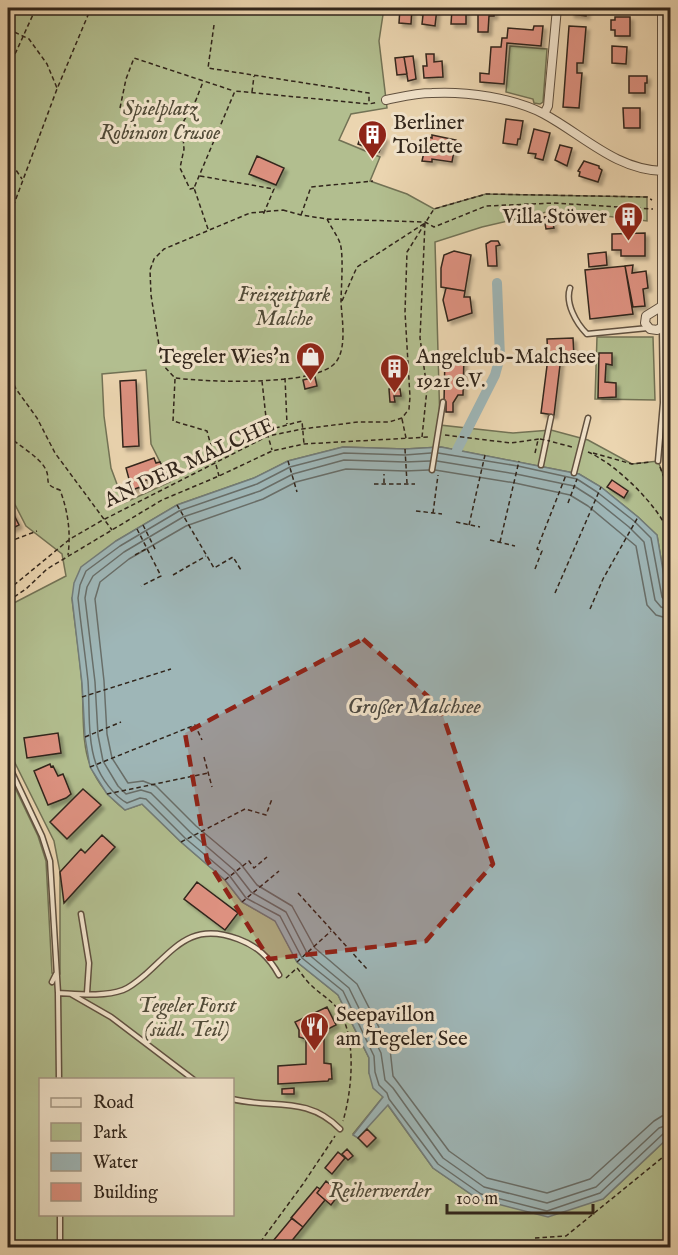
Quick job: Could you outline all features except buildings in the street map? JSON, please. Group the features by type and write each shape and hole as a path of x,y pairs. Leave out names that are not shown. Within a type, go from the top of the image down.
{"street":[{"path":"544,114 548,106 557,8"},
{"path":"662,8 667,223 662,327 657,330 648,328 645,322 646,316 662,306"},
{"path":"386,100 435,92 500,99 544,114 620,162 649,171 666,173"}],"lane":[{"path":"570,288 567,296 574,315 578,325 587,334 648,328"},
{"path":"658,460 663,403 662,327"},
{"path":"432,470 443,402"},
{"path":"663,403 670,403"},
{"path":"541,465 551,417"},
{"path":"577,473 588,418"},
{"path":"8,764 42,836 50,861 58,993 59,1078"},
{"path":"81,914 89,963 87,993"},
{"path":"58,993 123,990 143,977 183,941 196,935 206,934 233,937 250,944 266,956 279,975"},
{"path":"52,982 56,974"},
{"path":"71,993 111,1017 191,1078"},
{"path":"234,1099 298,1105 317,1112 340,1129"},
{"path":"60,1216 60,1248"}],"path":[{"path":"16,8 8,28 29,39 47,64 57,89"},
{"path":"8,56 14,56 36,8"},
{"path":"8,220 57,89 91,8"},
{"path":"214,25 208,68 369,93 369,104"},
{"path":"120,108 126,79 134,58 230,91 369,104 386,100"},
{"path":"252,93 254,75"},
{"path":"194,188 190,189 180,168 184,149 182,124 203,82"},
{"path":"208,230 194,188 235,91"},
{"path":"8,158 22,179"},
{"path":"200,176 274,189 263,215"},
{"path":"301,215 311,187 372,182"},
{"path":"406,439 402,418 409,409 410,398 406,333 407,252 434,209 486,194 647,197"},
{"path":"327,219 341,245 342,343 338,360 328,370 317,374 285,378 201,381 175,378 162,364 151,295 150,270 154,259 164,249 250,213 283,210 327,219 425,222 434,227 486,206 554,203 655,209"},
{"path":"341,303 357,267 425,222"},
{"path":"8,601 26,589 47,568 162,500 272,451 304,444 422,438 427,389 420,338 425,222"},
{"path":"8,370 16,389 37,418 55,453 112,530"},
{"path":"175,378 174,421 207,431 219,476"},
{"path":"285,378 287,424"},
{"path":"262,380 267,430 272,451"},
{"name":"AN DER MALCHE","path":"8,590 70,539 104,519 268,436 302,429 358,422 389,422 402,418"},
{"path":"267,430 302,421 304,444"},
{"path":"438,435 511,443 540,439 632,464 658,460 670,493"},
{"path":"8,436 45,468 47,482 51,487 60,490 65,504 70,539 68,555"},
{"path":"405,449 407,484"},
{"path":"581,449 616,469 658,512 669,527 670,535"},
{"path":"469,525 485,455"},
{"path":"288,461 297,492"},
{"path":"500,542 519,461"},
{"path":"433,513 438,469"},
{"path":"535,569 542,551 537,549 568,471"},
{"path":"567,503 577,473"},
{"path":"384,474 384,484"},
{"path":"374,484 415,484"},
{"path":"555,593 601,487"},
{"path":"177,505 214,568 233,557 241,570"},
{"path":"416,510 442,514"},
{"path":"590,609 603,579 638,517"},
{"path":"456,522 480,527"},
{"path":"143,525 156,551"},
{"path":"137,529 161,576 141,586"},
{"path":"8,542 37,531"},
{"path":"490,540 514,546"},
{"path":"135,555 147,548"},
{"path":"173,575 206,556"},
{"path":"82,697 171,669"},
{"path":"85,737 121,722"},
{"path":"90,767 195,725 202,740"},
{"path":"204,757 212,787"},
{"path":"107,794 208,773"},
{"path":"181,842 245,809 266,815 272,799"},
{"path":"225,880 249,861 254,868 267,857"},
{"path":"242,902 279,871"},
{"path":"298,893 367,969"},
{"path":"297,962 332,930"},
{"path":"256,1248 340,1129 351,1074 350,1047 340,1012 310,985 297,968 281,981"},
{"path":"535,1238 566,1236 668,1154"}],"highlighted area":[{"path":"363,639 440,707 493,864 426,941 269,959 207,860 185,733"}],"green space":[{"path":"8,8 384,8 379,41 387,108 351,114 339,140 380,157 370,181 407,194 434,209 486,194 647,197 647,221 555,210 482,227 435,242 440,425 513,433 551,430 588,440 632,464 658,461 670,493 670,612 657,535 601,487 579,474 441,447 405,449 343,447 288,461 254,478 177,505 116,541 72,598 81,674 84,738 88,758 97,779 105,791 125,810 142,804 225,880 242,902 276,921 297,962 338,995 369,1058 369,1073 383,1097 353,1134 358,1138 387,1104 433,1168 478,1199 603,1199 670,1136 670,1247 8,1247 8,773 38,836 46,861 52,973 60,974 60,872 54,841 8,749 8,606 66,576 62,554 26,526 8,491","holes":["146,370 151,444 170,482 124,503 111,468 104,416 102,374"]},
{"path":"510,46 547,49 543,102 540,104 534,103 533,99 506,92"},
{"path":"597,337 653,337 655,400 595,399"}],"water":[{"name":"Großer Malchsee","path":"343,447 405,449 441,447 579,474 601,487 657,535 670,612 670,1136 603,1199 548,1217 478,1199 433,1168 388,1105 358,1138 353,1135 383,1097 373,1088 369,1073 369,1058 338,995 297,962 275,921 242,902 225,880 142,804 125,810 107,794 90,767 72,598 74,583 81,567 116,541 177,505 254,478 288,461"}],"waterway":[{"path":"457,450 495,375 500,357 497,283"}],"place":[{"name":"Berliner Toilette","path":"372,160"},
{"name":"Villa Stöwer","path":"628,242"},
{"name":"Tegeler Wies'n","path":"311,382"},
{"name":"Angelclub-Malchsee 1921 e.V.","path":"395,394"},
{"name":"Seepavillon am Tegeler See","path":"315,1052"}],"park label":[{"name":"Spielplatz Robinson Crusoe","path":"160,120"},
{"name":"Freizeitpark Malche","path":"284,306"},
{"name":"Tegeler Forst (südl. Teil)","path":"187,1017"},
{"name":"Reiherwerder","path":"380,1190"}]}
